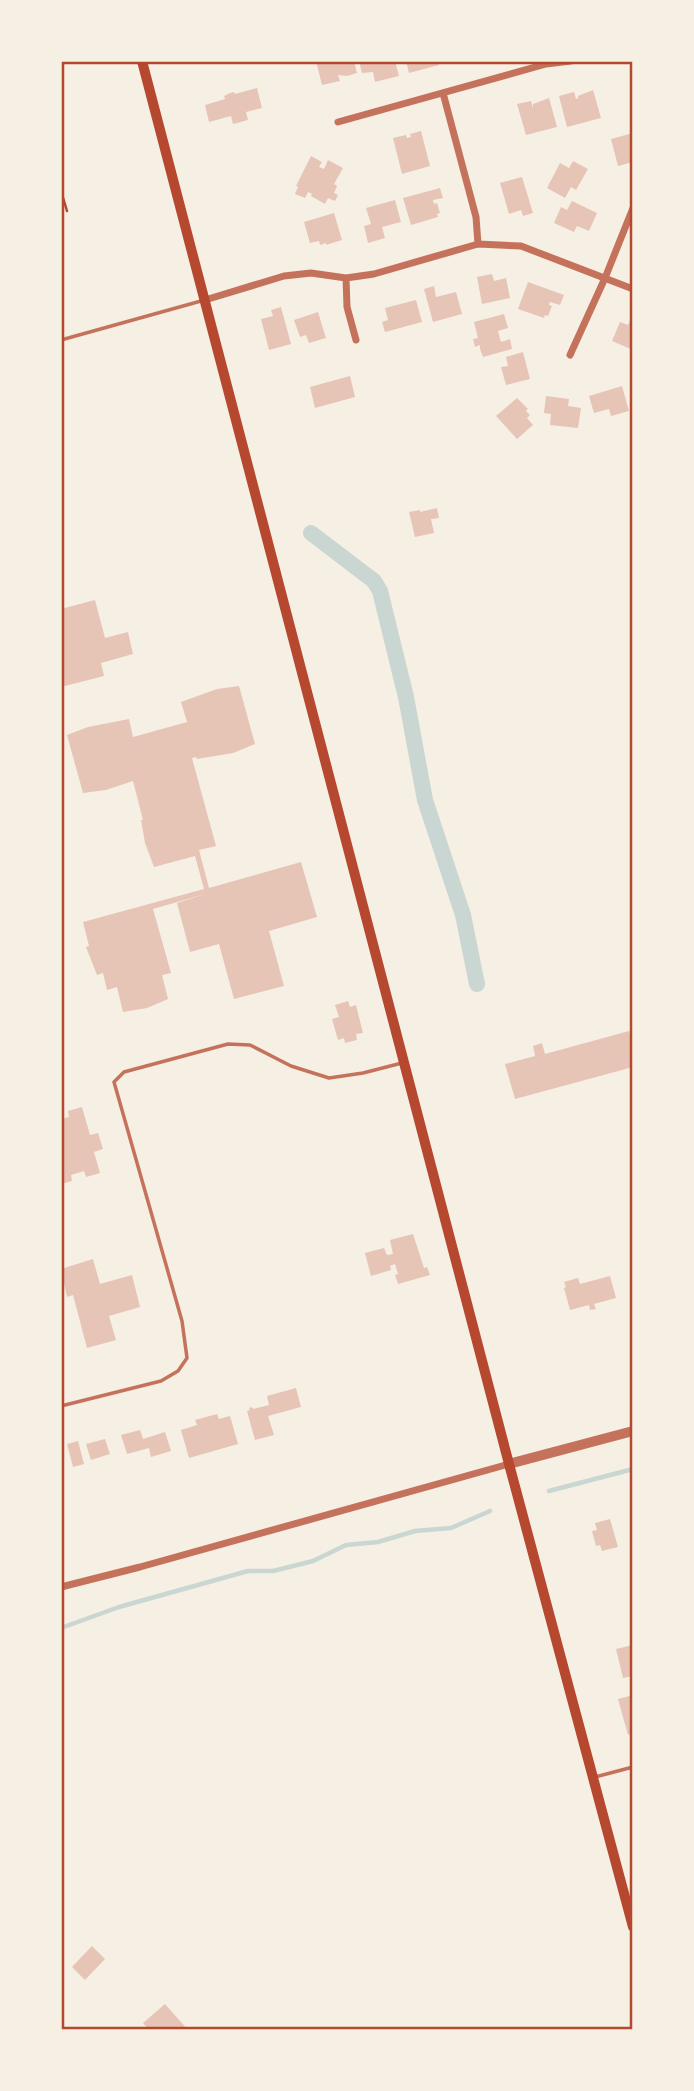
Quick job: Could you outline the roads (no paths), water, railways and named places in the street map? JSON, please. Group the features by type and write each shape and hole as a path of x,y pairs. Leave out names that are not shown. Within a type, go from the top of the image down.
{"main road":[{"path":"142,61 633,1927"}],"street":[{"path":"338,122 546,64 571,61"},
{"path":"443,93 476,217 478,244"},
{"path":"570,355 633,208"},
{"path":"205,300 284,276 311,273 346,278 374,274 478,244 521,246 633,289"},
{"path":"346,278 347,307 356,340"},
{"path":"61,1587 633,1431"}],"lane":[{"path":"61,340 205,300"},
{"path":"61,1405 161,1381 178,1371 187,1358 182,1321 114,1082 124,1072 228,1044 250,1045 291,1066 330,1078 404,1062"},
{"path":"593,1777 633,1767"}],"waterway":[{"path":"311,533 374,581 380,591 406,697 425,800 463,915 477,984"},
{"path":"549,1491 633,1469"},
{"path":"61,1628 119,1607 248,1571 273,1571 313,1561 346,1545 378,1542 415,1531 451,1528 490,1511"}]}
